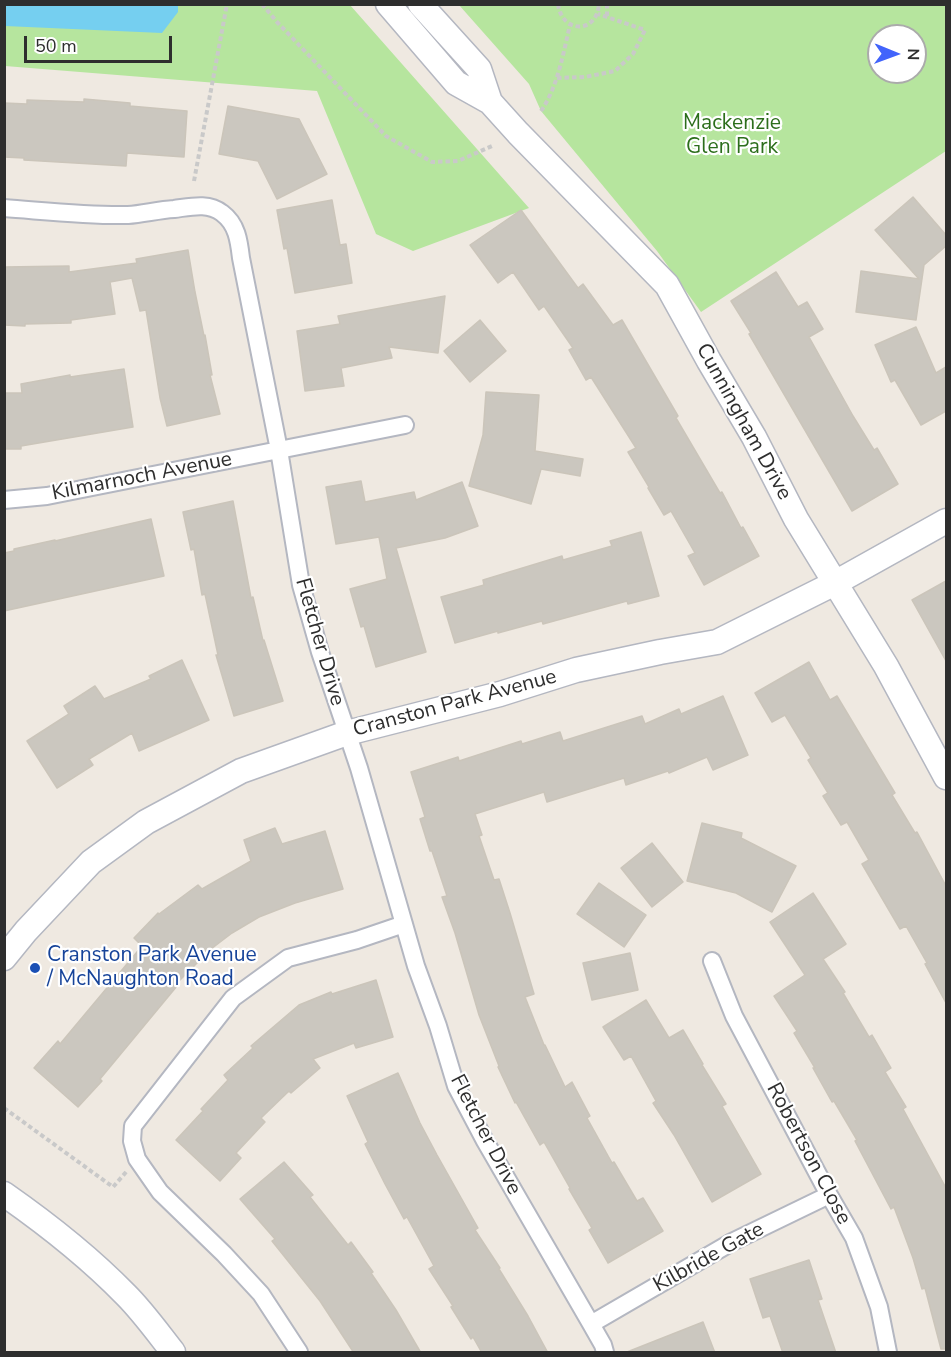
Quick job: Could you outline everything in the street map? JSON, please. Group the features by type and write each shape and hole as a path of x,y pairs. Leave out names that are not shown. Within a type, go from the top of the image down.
{"street":[{"name":"Cunningham Drive","path":"388,4 456,83 490,102 667,285 754,437 796,519 886,666 946,777"},
{"name":"Cunningham Drive","path":"420,4 479,69 490,102"},
{"name":"Fletcher Drive","path":"4,208 129,215 207,206 222,212 233,225 239,240 279,450 301,585 416,966 438,1026 456,1086 485,1141 591,1324 605,1353"},
{"name":"Kilmarnoch Avenue","path":"4,500 47,496 405,425"},
{"name":"Cranston Park Avenue","path":"4,958 26,931 91,862 146,822 241,771 346,733 500,694 576,670 717,642 836,583 946,521"},
{"path":"298,1353 261,1294 224,1254 160,1192 137,1159 132,1141 133,1126 233,998 288,958 357,940 404,924"},
{"name":"Robertson Close","path":"712,961 734,1016 854,1238 879,1307 888,1353"},
{"path":"4,1194 69,1243 127,1296 173,1353"},
{"name":"Kilbride Gate","path":"591,1324 732,1242 829,1195"}],"path":[{"path":"194,182 226,4"},
{"path":"262,4 386,136 432,162 458,161 492,146"},
{"path":"558,4 559,14 564,20 578,27 593,21 598,14 599,4"},
{"path":"607,4 607,17"},
{"path":"557,78 585,76 615,70 633,54 645,30 598,14"},
{"path":"541,111 557,78 570,25"},
{"path":"4,1108 112,1187 137,1159"}],"green space":[{"path":"4,5 350,5 529,208 413,251 376,234 317,91 5,66"},
{"name":"Mackenzie Glen Park","path":"459,5 946,5 946,151 701,312 657,251 541,111 529,84"}],"water":[{"path":"5,4 178,4 178,12 162,33 5,26"}],"building":[{"path":"84,99 187,111 184,157 127,153 126,166 4,157 4,103 27,104 27,100 84,102"},
{"path":"228,106 299,119 327,174 277,199 258,161 219,154"},
{"path":"913,197 946,235 946,246 924,265 916,320 856,312 861,271 919,279 875,230"},
{"path":"332,200 340,245 346,244 352,283 295,293 277,210"},
{"path":"521,210 578,288 583,284 613,325 622,320 678,416 676,418 759,556 704,585 688,556 695,553 671,511 664,515 628,452 636,448 591,377 586,380 569,350 573,348 544,306 539,310 513,272 498,283 470,245"},
{"path":"188,250 205,335 212,375 210,375 220,414 167,426 160,398 146,310 140,311 132,278 110,282 115,314 71,320 71,323 4,325 4,267 69,266 69,272 137,263 136,259"},
{"path":"776,272 798,307 807,302 823,329 809,337 853,416 874,450 877,448 898,484 852,511 731,301"},
{"path":"445,296 438,353 389,347 392,358 341,368 344,386 305,391 297,331 340,324 338,316"},
{"path":"480,320 506,351 470,382 444,351"},
{"path":"916,327 936,373 946,367 946,411 921,425 895,380 891,382 875,345"},
{"path":"124,369 133,427 21,446 21,449 4,449 4,393 22,393 21,384 70,375 70,377"},
{"path":"486,392 539,395 535,451 583,459 580,476 541,469 531,504 469,486 483,435"},
{"path":"361,481 365,502 414,492 416,500 462,482 478,526 445,538 396,548 426,652 376,667 350,589 387,579 379,537 336,544 326,487"},
{"path":"233,501 251,598 253,597 263,641 283,701 234,716 216,655 218,655 205,594 202,595 194,549 191,550 183,512"},
{"path":"151,519 164,576 4,611 4,553"},
{"path":"641,532 659,596 628,604 627,601 543,624 542,621 455,643 441,597 484,585 483,580 562,556 563,560 612,546 610,541"},
{"path":"946,581 946,661 912,600"},
{"path":"182,660 209,720 139,751 132,733 89,759 93,765 57,788 27,741 69,714 64,706 95,686 104,699 151,679 149,676"},
{"path":"809,662 830,700 837,696 895,793 892,795 915,833 917,832 946,886 946,1003 906,926 900,929 862,864 869,860 847,822 841,825 823,796 828,793 808,760 811,758 785,715 772,722 755,693"},
{"path":"723,696 748,755 713,770 707,757 669,773 668,771 626,785 624,778 547,802 544,792 475,814 482,835 479,836 494,880 499,879 510,913 534,994 525,997 544,1045 565,1087 572,1082 590,1116 587,1118 612,1163 614,1162 637,1201 643,1198 663,1231 608,1263 589,1230 592,1228 570,1188 544,1142 540,1145 515,1103 498,1067 442,897 447,896 420,819 425,817 411,772 458,757 459,761 521,741 522,744 560,732 563,741 642,716 645,724 679,709 681,714"},
{"path":"702,823 742,833 741,838 796,866 772,912 736,893 687,881"},
{"path":"275,828 282,844 325,831 343,889 295,903 259,917 211,949 175,985 177,986 100,1079 102,1081 78,1107 34,1068 58,1041 60,1044 142,946 134,938 158,913 198,885 202,889 251,861 244,840"},
{"path":"652,843 683,882 652,907 621,868"},
{"path":"599,883 646,915 624,947 577,914"},
{"path":"813,893 846,944 823,959 845,992 843,993 869,1037 872,1035 891,1068 885,1072 906,1107 903,1109 946,1188 946,1349 941,1349 925,1288 922,1289 894,1207 891,1209 855,1141 857,1140 834,1101 832,1102 794,1033 797,1031 774,996 805,975 770,922"},
{"path":"630,953 638,990 592,1000 583,963"},
{"path":"376,980 393,1037 356,1048 354,1043 313,1059 320,1068 291,1093 289,1091 261,1118 265,1122 236,1153 241,1158 220,1181 176,1140 228,1080 224,1075 253,1048 251,1046 299,1005 331,992 332,994"},
{"path":"646,1000 669,1038 683,1030 726,1104 722,1106 761,1174 712,1202 653,1103 656,1101 631,1056 624,1060 603,1027"},
{"path":"398,1073 420,1123 478,1228 475,1230 500,1268 548,1353 482,1353 473,1337 471,1339 429,1269 434,1266 407,1217 404,1219 385,1184 365,1144 368,1142 347,1096"},
{"path":"284,1162 313,1195 310,1197 348,1245 351,1242 373,1272 371,1273 421,1353 354,1353 320,1301 272,1241 275,1239 240,1199"},
{"path":"809,1260 822,1299 818,1300 836,1353 783,1353 770,1316 763,1318 750,1279"},
{"path":"703,1322 715,1353 627,1352"}],"place":[{"name":"Cranston Park Avenue / McNaughton Road","path":"35,968"}]}
